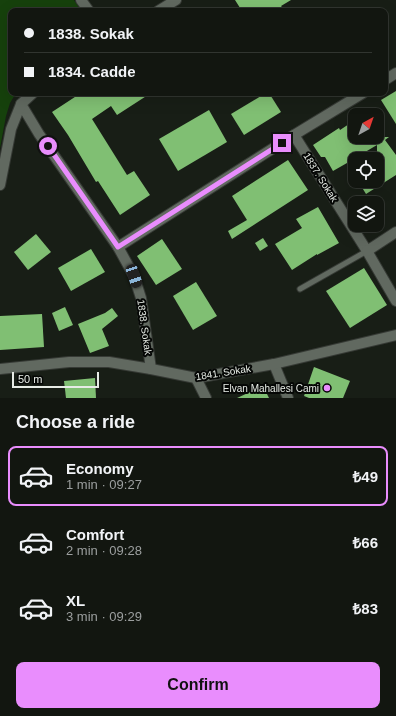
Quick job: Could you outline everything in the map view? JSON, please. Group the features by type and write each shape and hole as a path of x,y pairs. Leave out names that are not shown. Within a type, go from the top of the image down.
{"street":[{"path":"163,8 176,0"},
{"path":"0,185 11,129 21,104 30,96"},
{"path":"118,247 358,96"},
{"name":"1838. Sokak","path":"21,104 39,134 118,247 134,276 141,298 151,369"},
{"name":"1837. Sokak","path":"294,135 367,251 396,301"},
{"path":"367,251 396,232"},
{"name":"1841. Sokak","path":"0,369 69,362 109,362 196,378 274,364 396,335"},
{"path":"274,364 288,398"},
{"path":"196,378 206,398"}],"lane":[{"path":"300,289 367,251"}],"green space":[{"path":"0,0 74,0 79,8 8,8 8,96 14,96 10,103 6,116 0,148"}],"building":[{"path":"235,0 291,0 281,6 283,8 240,8"},
{"path":"396,91 396,124 381,100"},
{"path":"76,96 146,96 117,115 111,106 92,119 127,175 134,171 150,195 120,215 98,181 96,182 68,135 52,112"},
{"path":"261,96 271,96 281,112 244,135 231,114"},
{"path":"209,110 227,142 178,171 159,139"},
{"path":"348,125 348,144 384,144 384,137 389,137 385,140 396,155 396,175 384,183 384,152 377,152 377,145 365,152 348,152 348,165 347,163 333,171 325,157 321,157 313,145 339,128 340,130"},
{"path":"288,160 308,190 232,239 228,231 247,220 232,196"},
{"path":"362,188 375,188 366,194"},
{"path":"318,207 339,243 317,254 292,270 275,244 302,228 296,219"},
{"path":"36,234 51,252 28,270 14,252"},
{"path":"263,238 268,246 260,251 255,243"},
{"path":"162,239 182,269 156,285 137,256"},
{"path":"91,249 105,272 71,291 58,268"},
{"path":"364,268 387,305 350,328 326,291"},
{"path":"196,282 217,316 193,330 173,296"},
{"path":"65,307 73,325 59,331 52,313"},
{"path":"112,308 118,316 102,329 109,346 90,353 78,324 105,313"},
{"path":"42,314 44,347 0,350 0,316"},
{"name":"Elvan Mahallesi Cami","path":"314,367 350,381 343,398 309,398 304,396"},
{"path":"95,378 96,398 66,398 64,381"},
{"path":"263,386 269,398 237,398"}],"place":[{"name":"Elvan Mahallesi Cami","path":"327,388"}],"route":[{"path":"48,146 118,247 282,143"}]}
